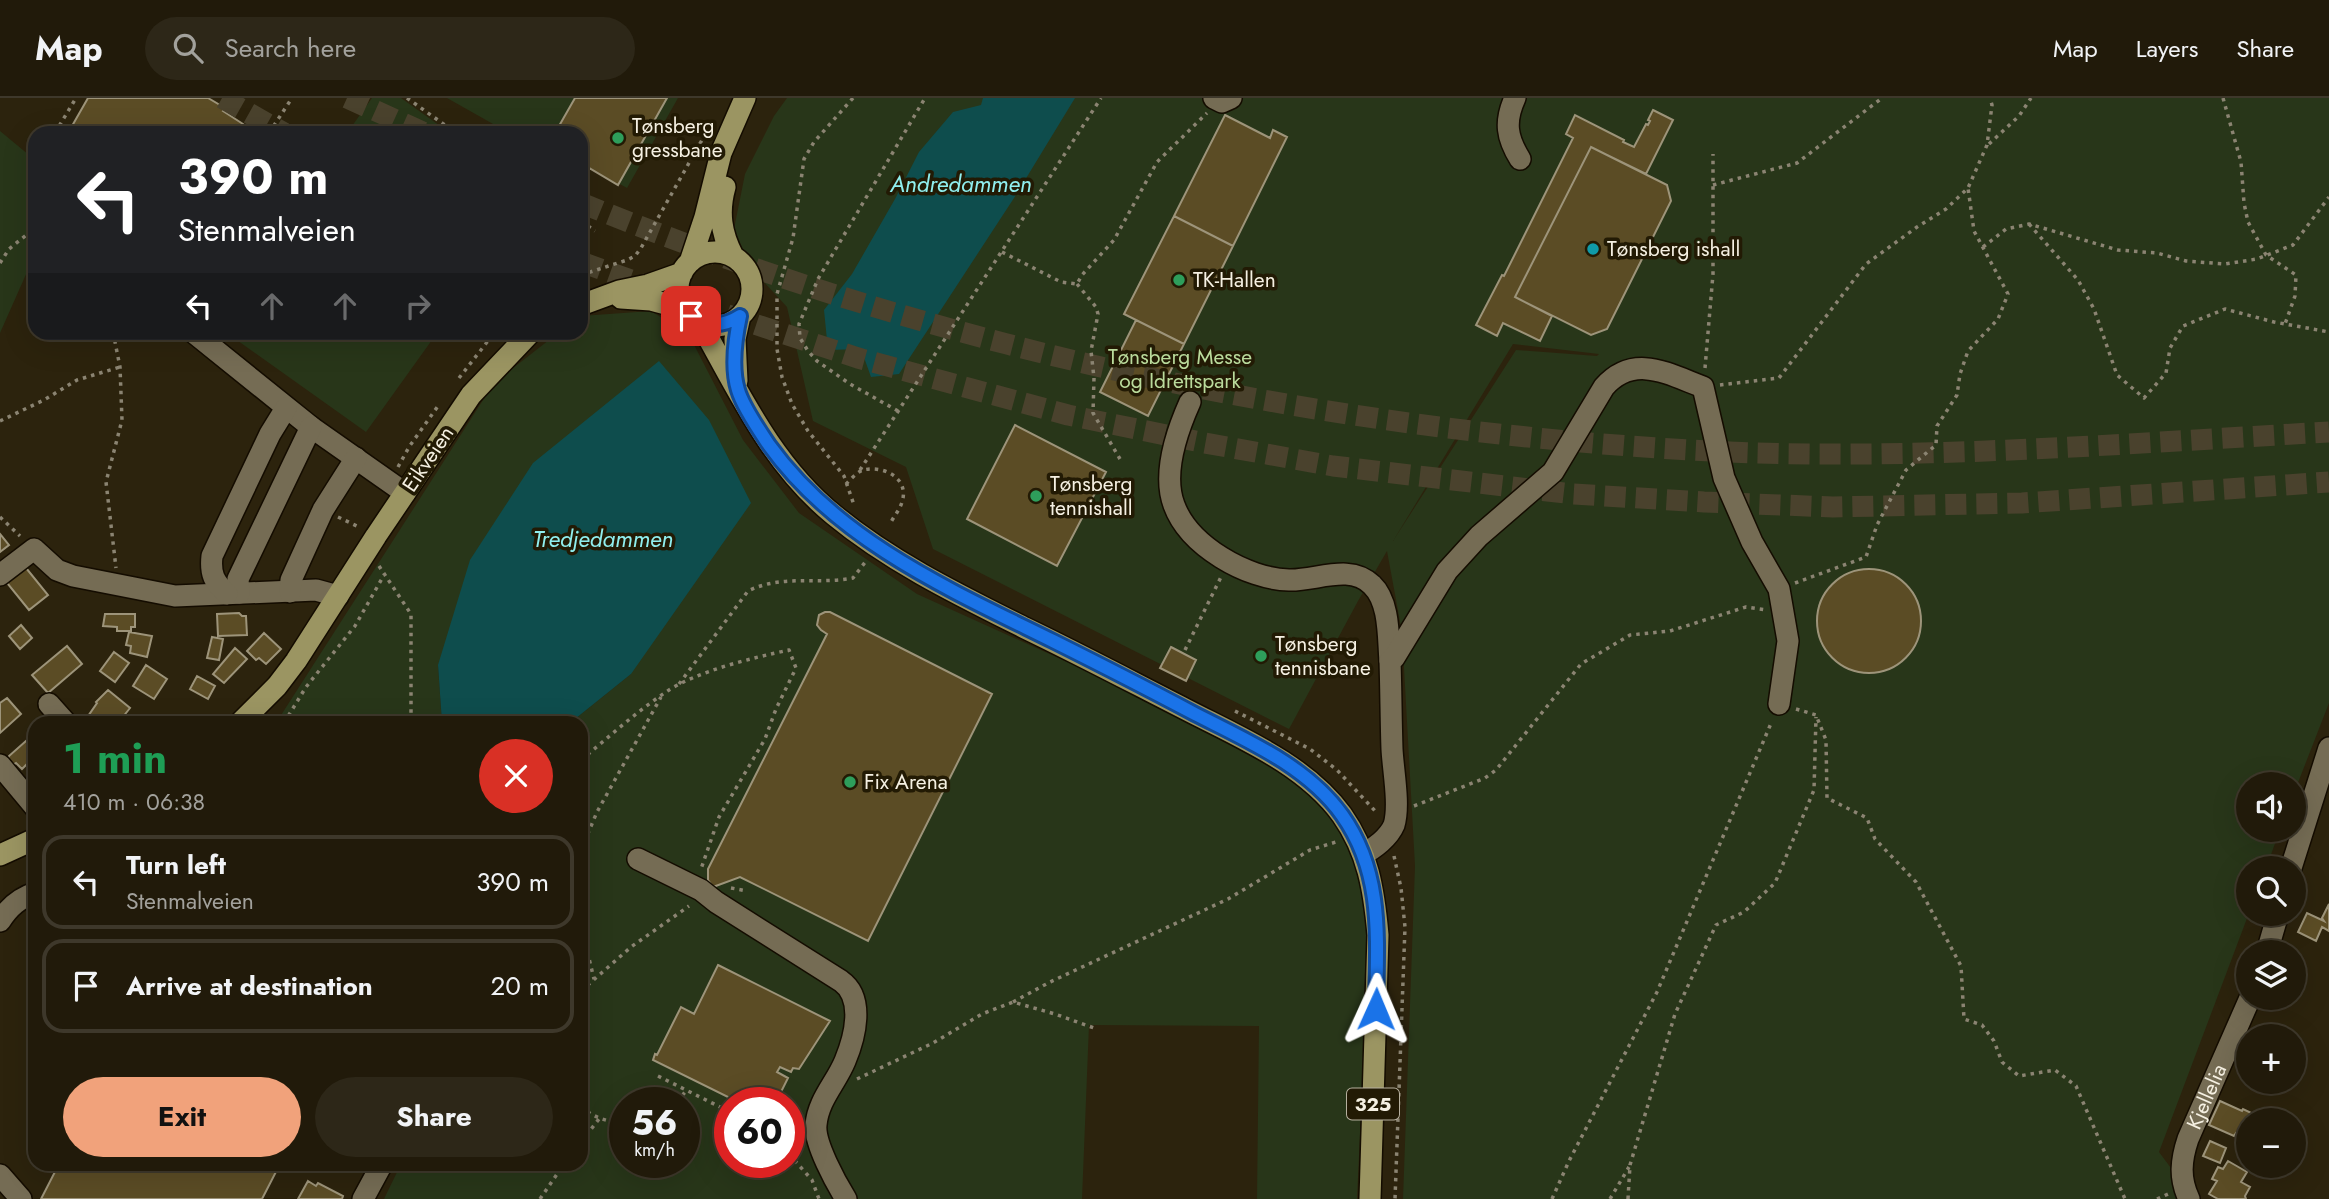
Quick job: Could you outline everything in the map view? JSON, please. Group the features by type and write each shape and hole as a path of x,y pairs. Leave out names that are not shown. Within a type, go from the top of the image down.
{"main road":[{"name":"325","path":"745,98 721,153 705,217 679,288 758,430 793,476 821,505 866,540 958,594 1259,747 1311,781 1341,813 1359,845 1372,881 1378,934 1370,1199"},
{"name":"325","path":"738,390 735,339 740,316 752,296 752,285 749,273 733,256 722,226 720,211 743,131 758,98"},
{"path":"590,303 686,268 699,256 710,252 733,256"},
{"path":"590,303 624,298 651,300 720,325 740,316"},
{"name":"Eikveien","path":"248,716 277,686 296,661 471,394 523,340"},
{"path":"0,855 28,842"}],"street":[{"path":"1514,98 1507,120 1507,134 1520,159"},
{"path":"203,340 312,428 405,493"},
{"path":"1390,661 1394,659 1447,571 1479,536 1553,472 1604,387 1614,376 1648,367 1703,387 1724,478 1752,542 1779,589 1788,641 1779,704"},
{"path":"1190,402 1173,448 1170,476 1173,505 1189,530 1209,550 1228,562 1260,575 1289,580 1355,575 1374,586 1384,606 1390,661 1392,824 1372,850 1359,845"},
{"path":"233,594 213,579 210,570 212,556 270,434 286,408"},
{"path":"233,594 312,428"},
{"path":"290,592 291,580 324,510 356,458"},
{"path":"0,575 34,549 57,570 73,576 175,596 316,590 338,596"},
{"path":"49,704 60,716"},
{"path":"2295,856 2329,748"},
{"path":"0,765 28,799"},
{"path":"638,859 701,890 851,990 856,1012 851,1044 845,1062 822,1101 815,1127 823,1155 846,1199"},
{"path":"0,921 10,906 28,896"},
{"name":"Kjellelia","path":"2189,1199 2183,1186 2181,1162 2188,1139 2245,1010"},
{"path":"363,1199 378,1171"},
{"path":"0,1175 21,1199"}],"path":[{"path":"59,126 76,98"},
{"path":"274,126 292,98"},
{"path":"407,98 446,126"},
{"path":"853,98 814,142 804,159 793,238 777,294 777,349 782,377 792,404 808,431 844,476 846,484 860,470 1101,98"},
{"path":"898,412 817,361 800,338 799,324 818,279 925,98"},
{"path":"1713,185 1797,163 1882,98"},
{"path":"1713,154 1713,274 1703,387 1779,378 1866,264 1946,209 1968,188 1987,145 1992,105 1990,98"},
{"path":"1987,145 2019,116 2031,98"},
{"path":"2223,98 2241,162 2248,222 2266,255 2296,275 2295,296 2286,324"},
{"path":"1077,284 1114,240 1157,162 1221,99"},
{"path":"588,273 635,256 713,121"},
{"path":"1779,589 1866,557 1877,524 1906,470 1936,445 1937,426 1958,395 1960,374 1968,351 1998,319 2008,294 1974,231 1968,188"},
{"path":"1983,247 2006,229 2029,225 2118,250 2225,264 2266,255 2293,245 2329,197"},
{"path":"2029,225 2078,280 2094,309 2117,374 2144,398 2166,373 2170,348 2183,326 2225,309 2329,332"},
{"path":"588,226 595,231"},
{"path":"0,263 9,249 28,234"},
{"path":"1002,252 1061,282 1077,284 1096,306 1098,314 1091,351 1094,378 1093,413 1120,459"},
{"path":"115,340 120,366 122,420 106,482 117,584"},
{"path":"0,421 44,400 77,380 120,366"},
{"path":"860,470 877,468 891,472 899,480 903,489 903,501 891,522"},
{"path":"324,510 372,543 384,575 411,614 411,716"},
{"path":"0,517 34,549"},
{"path":"678,686 748,591 773,582 853,578 866,561"},
{"path":"1185,650 1228,562"},
{"path":"288,716 306,687 355,626 384,575"},
{"path":"1395,1199 1405,927 1392,824 1496,770 1581,664 1630,635 1670,631 1746,607 1784,613"},
{"path":"588,754 678,686 756,657 789,650 796,668 765,738 719,817 698,880 701,890 688,907 631,947 588,985"},
{"path":"588,833 597,812 663,695"},
{"path":"1552,1199 1657,992 1779,704 1816,715"},
{"path":"1628,1199 1630,1165 1675,1014 1716,925 1744,912 1775,883 1814,790 1816,715"},
{"path":"1816,715 1826,740 1827,798 1867,818 1875,839 1916,881 1961,966 1964,1019 1982,1026 1994,1041 2002,1062 2019,1076 2055,1070 2076,1086 2125,1199"},
{"path":"847,1084 933,1043 982,1014 1013,1002 1050,982 1228,900 1310,850 1359,845"},
{"path":"588,954 594,979"},
{"path":"1013,1002 1094,1028"},
{"path":"658,1076 681,1087"},
{"path":"588,1110 609,1121"},
{"path":"588,1133 600,1118"},
{"path":"1610,1199 1630,1165"},
{"path":"540,1199 559,1171"},
{"path":"805,1173 819,1199"}],"green space":[{"path":"372,98 401,98 440,126 352,126"},
{"name":"Tønsberg gressbane","path":"447,98 678,98 627,188 598,172 588,149 588,126 497,126"},
{"name":"Tønsberg Messe og Idrettspark","path":"787,98 2329,98 2329,703 2302,772 2236,772 2236,842 2276,842 2270,856 2236,856 2236,926 2244,926 2239,940 2236,940 2236,948 2159,1152 2194,1199 1403,1199 1415,866 1402,632 1387,551 1289,729 933,549 906,467 813,421 787,307 751,268 734,229 745,174 774,116","holes":["1513,344 1599,354 1516,350 1393,541"]},
{"path":"0,131 28,154 28,270 0,333"},
{"path":"651,311 689,335 743,440 799,513 917,594 1173,710 1299,777 1347,837 1370,921 1357,1199 1257,1199 1259,1026 1089,1025 1082,1199 384,1199 398,1171 588,1171 588,716 579,716 631,674 438,665 442,716 280,716 494,383 549,340 588,340 588,316"},
{"path":"237,340 432,340 366,432"}],"water":[{"name":"Andredammen","path":"983,98 1075,98 1014,198 899,374 871,377 861,349 828,350 824,310 852,274 919,152 953,112 981,105"},
{"name":"Tredjedammen","path":"659,361 709,420 751,503 631,674 579,716 442,716 438,665 470,560 533,463"}],"building":[{"path":"88,98 208,98 225,108 223,111 243,124 242,126 72,126"},
{"path":"575,98 667,98 618,185 589,168 588,170 588,126 559,126"},
{"path":"1653,110 1673,120 1646,174 1591,147 1515,297 1552,316 1540,341 1503,323 1497,336 1476,325 1502,275 1504,276 1573,138 1566,134 1575,115 1634,147 1646,124 1648,125"},
{"path":"1225,115 1270,138 1273,130 1287,137 1233,246 1174,216"},
{"name":"Tønsberg ishall","path":"1591,147 1667,185 1671,201 1607,329 1591,335 1515,297"},
{"path":"1174,216 1233,246 1184,344 1124,314"},
{"path":"1136,320 1184,344 1148,416 1100,392"},
{"name":"Tønsberg tennishall","path":"1015,425 1106,472 1057,566 967,519"},
{"path":"0,534 9,545 0,552"},
{"path":"22,563 48,595 29,610 3,578"},
{"path":"1869,569 1889,573 1906,584 1917,601 1921,621 1917,641 1906,658 1889,669 1869,673 1849,669 1832,658 1821,641 1817,621 1821,601 1832,584 1849,573"},
{"name":"Fix Arena","path":"830,612 992,694 868,941 740,877 713,887 708,880 708,869 827,634 817,625 819,615"},
{"path":"239,613 246,616 247,635 218,636 217,614"},
{"path":"105,614 135,614 135,627 131,627 131,631 117,631 117,627 103,626"},
{"path":"21,625 32,638 20,649 9,636"},
{"path":"129,632 152,636 147,657 130,653 131,646 126,645"},
{"path":"264,633 281,649 266,664 259,658 256,660 247,651"},
{"path":"212,637 223,639 219,660 207,658"},
{"path":"67,646 82,664 48,693 32,675"},
{"path":"1171,647 1196,660 1186,681 1160,668"},
{"path":"235,648 247,659 224,683 213,674"},
{"path":"114,652 129,663 115,682 100,671"},
{"path":"146,665 167,679 154,699 133,686"},
{"path":"197,676 215,686 208,699 190,689"},
{"path":"108,690 130,708 124,716 88,716 96,702"},
{"path":"7,698 21,714 0,733 0,703"},
{"path":"28,739 28,765 22,769 16,763 13,765 8,759"},
{"path":"2329,904 2329,931 2322,927 2316,941 2298,932 2301,926 2306,926 2307,913 2324,921 2322,918"},
{"path":"718,965 830,1021 799,1069 793,1068 791,1072 780,1067 777,1072 788,1078 784,1087 714,1087 714,1090 653,1060 681,1007 694,1014"},
{"path":"2220,1101 2236,1108 2234,1136 2209,1125"},
{"path":"2210,1141 2226,1148 2220,1163 2203,1156"},
{"path":"2228,1161 2236,1166 2236,1178 2243,1178 2241,1182 2250,1187 2246,1199 2218,1199 2209,1194 2217,1181 2212,1179 2218,1167 2223,1169"},
{"path":"55,1171 276,1171 262,1199 41,1199"},
{"path":"308,1181 316,1186 318,1183 343,1196 342,1199 298,1199"}],"tunnel":[{"path":"222,98 272,126"},
{"path":"347,98 409,126"},
{"path":"588,206 719,256 859,302 1001,343 1145,377 1290,405 1436,426 1582,442 1805,454 2030,449 2329,432"},
{"path":"588,265 858,358 1068,415 1333,466 1573,494 1833,507 2022,503 2329,482"}],"place":[{"name":"Tønsberg gressbane","path":"618,138"},
{"name":"Tønsberg ishall","path":"1593,249"},
{"name":"TK-Hallen","path":"1179,280"},
{"name":"Tønsberg tennishall","path":"1036,496"},
{"name":"Tønsberg tennisbane","path":"1261,656"},
{"name":"Fix Arena","path":"850,782"}],"route":[{"path":"691,316 709,325 720,325 740,316 735,339 738,390 758,430 793,476 821,505 851,528 880,549 958,594 1259,747 1311,781 1341,813 1355,836 1372,881 1378,934 1376,1009"}]}
